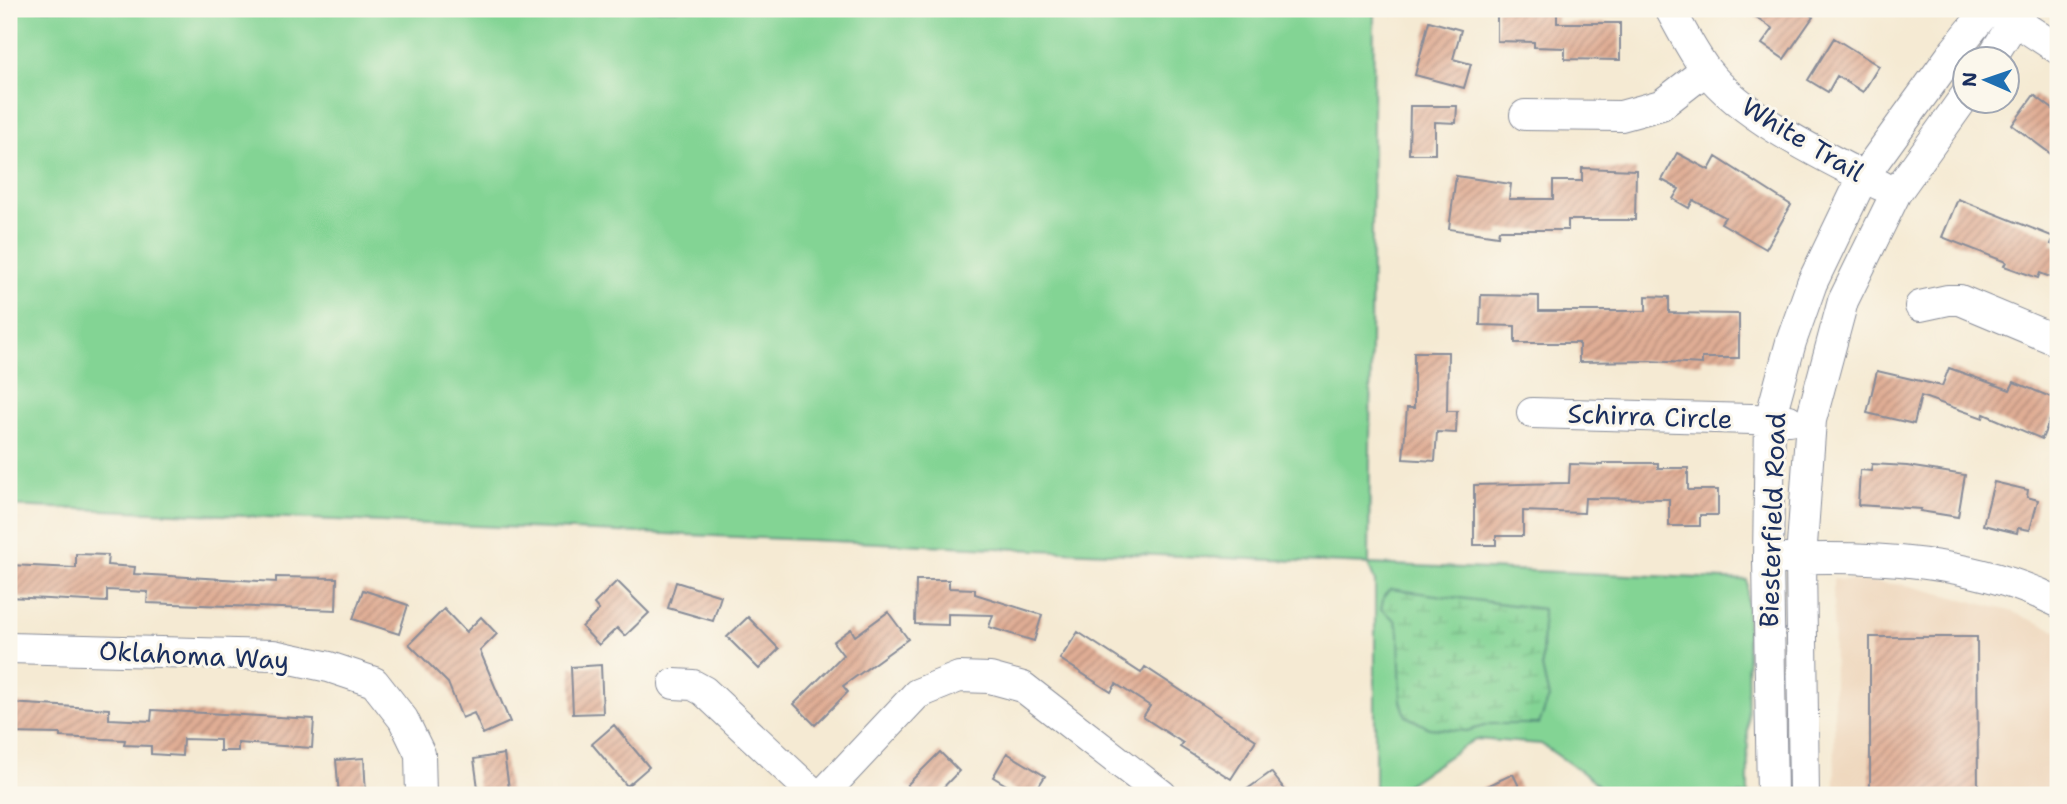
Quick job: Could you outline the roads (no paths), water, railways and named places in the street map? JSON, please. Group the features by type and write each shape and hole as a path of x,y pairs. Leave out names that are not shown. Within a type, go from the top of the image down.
{"street":[{"name":"White Trail","path":"1670,9 1706,70 1747,111 1896,193"},
{"path":"1995,46 2007,12 2058,49"},
{"name":"Biesterfield Road","path":"1772,795 1768,560 1770,419 1791,342 1812,283 1863,177 1955,50 2007,12"},
{"path":"1525,115 1621,116 1661,105 1706,70"},
{"name":"Biesterfield Road","path":"1804,795 1801,559 1811,421 1843,300 1896,193 1952,114"},
{"path":"1920,306 1959,300 2058,341"},
{"name":"Schirra Circle","path":"1532,413 1811,421"},
{"path":"1768,560 1860,558 1918,562 2006,583 2058,602"},
{"name":"Oklahoma Way","path":"9,648 273,655 329,667 374,682 403,719 420,754 421,795"},
{"path":"822,795 917,695 959,677 990,678 1023,687 1162,795"},
{"path":"674,684 692,685 704,691 816,795"}]}
